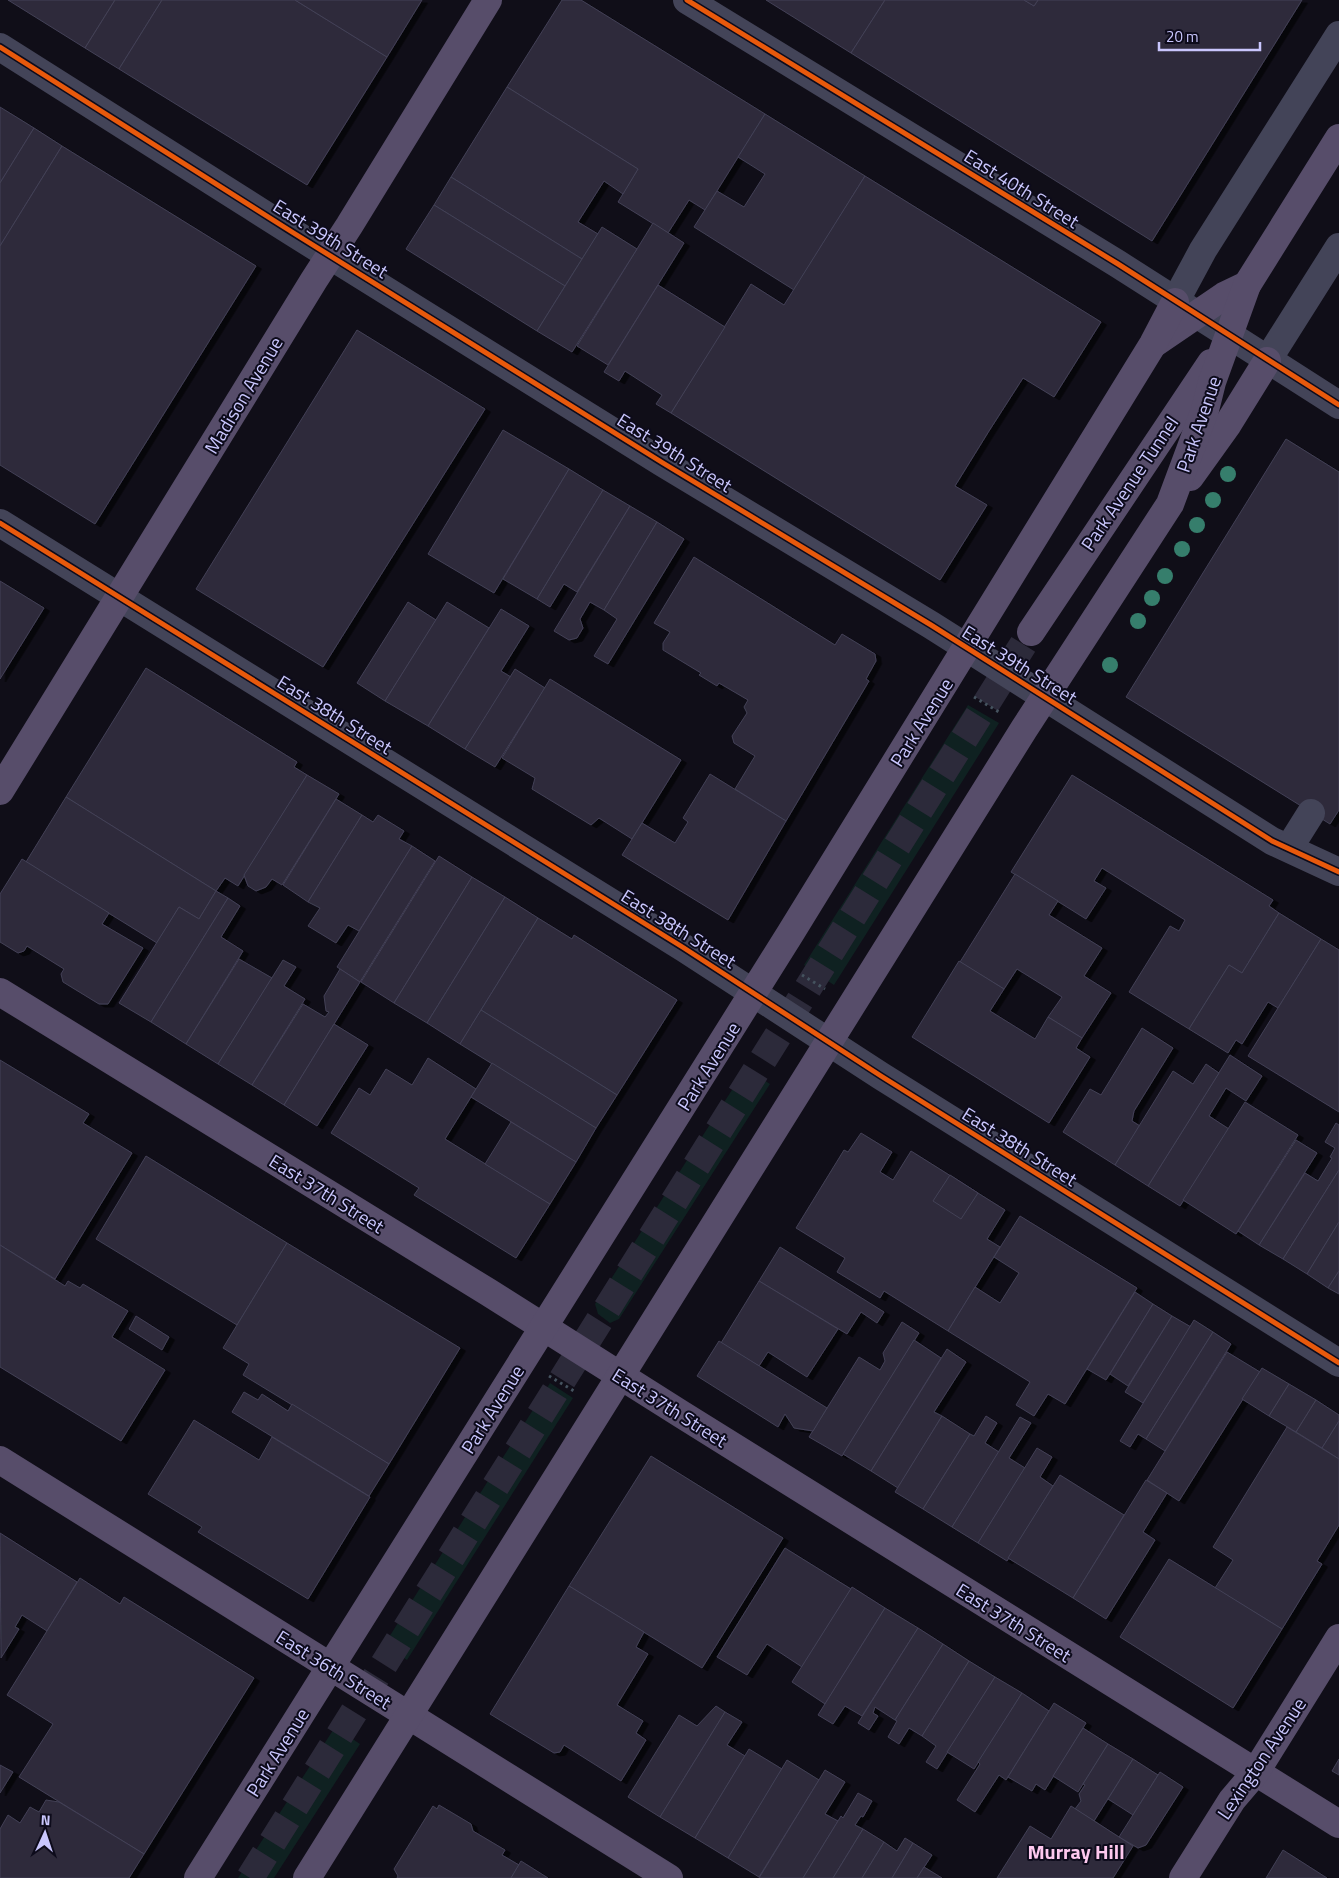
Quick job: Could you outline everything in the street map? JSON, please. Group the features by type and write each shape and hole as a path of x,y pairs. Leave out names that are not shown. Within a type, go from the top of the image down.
{"main road":[{"name":"Madison Avenue","path":"0,791 488,0"},
{"name":"Park Avenue","path":"307,1878 619,1375 1045,698 1170,504 1205,410 1212,382 1246,284 1339,138"},
{"name":"Park Avenue","path":"198,1878 753,993 1153,344 1186,308 1224,296 1246,284"},
{"name":"Park Avenue Tunnel","path":"1031,632 1229,336"},
{"path":"1170,504 1228,424 1268,361"},
{"name":"East 37th Street","path":"0,992 543,1327 1339,1824"},
{"name":"East 36th Street","path":"0,1460 669,1878"},
{"name":"Lexington Avenue","path":"1183,1878 1232,1800 1256,1772 1339,1638"}],"street":[{"name":"East 40th Street","path":"688,0 1110,259 1339,405"},
{"name":"Park Avenue","path":"1186,308 1203,250 1339,35"},
{"name":"East 39th Street","path":"0,48 663,463 967,648 1272,841 1339,872"},
{"path":"1268,361 1339,247"},
{"name":"East 38th Street","path":"0,523 684,948 828,1043 1339,1362"},
{"path":"1289,848 1311,813"}],"path":[{"path":"974,697 1002,714"},
{"path":"797,971 827,990"},
{"path":"546,1374 576,1393"}],"shaded area":[{"path":"968,705 999,723 834,985 804,965"},
{"path":"746,1068 770,1084 619,1319 610,1323 598,1314 595,1304"},
{"path":"550,1383 573,1398 407,1660 384,1645"},
{"path":"335,1727 360,1744 274,1878 238,1878"}],"building":[{"path":"8,0 115,0 85,48"},
{"path":"115,0 162,0 119,69 85,48"},
{"path":"162,0 295,0 387,57 307,185 119,69"},
{"path":"295,0 422,0 387,57"},
{"path":"562,0 581,0 765,114 705,210 689,200 668,233 618,202 638,169 507,87"},
{"path":"766,0 885,0 851,53"},
{"path":"885,0 1024,0 1034,6 1038,0 1302,0 1152,241 851,53"},
{"path":"1024,0 1038,0 1034,6"},
{"path":"507,87 638,169 623,194 604,181 578,222 598,234 582,259 451,177"},
{"path":"0,107 34,128 0,183"},
{"path":"765,114 865,176 794,290 694,227 717,191 744,207 765,174 738,157"},
{"path":"34,128 62,146 0,246 0,183"},
{"path":"62,146 256,266 95,524 0,465 0,246"},
{"path":"865,176 1101,322 1054,397 1023,378 989,431 955,486 987,505 940,580 671,413 751,284 784,305"},
{"path":"451,177 582,259 565,286 434,205"},
{"path":"434,205 565,286 537,331 406,249"},
{"path":"653,223 684,243 608,365 577,346"},
{"path":"602,227 637,249 572,352 537,331"},
{"path":"658,285 725,327 671,413 656,404 662,395 625,371 619,381 604,372"},
{"path":"357,330 485,409 323,667 196,589"},
{"path":"503,430 569,469 494,593 428,554"},
{"path":"1286,439 1339,472 1339,810 1330,824 1126,697"},
{"path":"569,469 603,490 537,599 503,579"},
{"path":"603,490 630,506 577,592 564,584 550,607 537,599"},
{"path":"630,506 657,522 604,610 590,602 580,619 583,628 577,638 569,640 554,631"},
{"path":"657,522 684,539 608,664 594,656 617,619 604,610"},
{"path":"694,557 835,645 842,634 875,654 876,661 866,679 869,681 786,821 735,789 755,756 734,743 732,736 747,713 744,707 748,700 719,683 717,686 699,675 701,673 663,650 663,643 670,632 654,623"},
{"path":"0,581 44,608 0,679"},
{"path":"408,602 436,620 385,701 357,683"},
{"path":"447,602 489,628 428,726 385,701"},
{"path":"501,609 529,626 501,671 511,677 465,749 428,726"},
{"path":"146,668 297,762 294,767 307,775 238,886 225,878 216,891 66,797"},
{"path":"515,669 545,688 495,767 465,749"},
{"path":"550,679 681,760 632,839 599,818 591,825 532,789 535,778 502,758"},
{"path":"710,774 786,821 728,920 622,855 642,823 675,843 688,822 683,818"},
{"path":"307,775 339,794 282,885 272,879 266,887 256,891 248,886 244,875"},
{"path":"1072,775 1273,900 1269,906 1279,913 1242,973 1229,965 1189,1029 1129,992 1170,926 1179,931 1185,920 1102,868 1094,881 1106,888 1086,919 1011,872"},
{"path":"66,797 216,891 199,919 179,907 157,943 26,862"},
{"path":"336,799 362,815 308,902 283,885"},
{"path":"362,815 373,822 378,815 404,831 399,839 412,846 359,931 348,925 336,943 308,926 320,908 308,902"},
{"path":"412,846 435,861 360,982 337,967"},
{"path":"439,856 472,877 394,1003 361,982"},
{"path":"22,859 109,913 102,924 143,948 108,1004 99,1004 63,982 61,974 64,969 27,946 24,951 18,953 0,942 0,894"},
{"path":"1015,874 1058,901 1049,915 1102,948 1084,976 1111,993 1082,1038 1048,1017 1062,997 1017,969 1004,989 960,962"},
{"path":"472,877 505,897 427,1023 394,1003"},
{"path":"216,891 228,898 151,1022 119,1003 179,907 199,919"},
{"path":"505,897 538,918 460,1044 427,1023"},
{"path":"228,898 240,906 221,937 243,951 186,1044 151,1022"},
{"path":"1279,913 1321,939 1278,1008 1268,1002 1242,1044 1236,1040 1228,1053 1189,1029 1229,965 1242,973"},
{"path":"538,918 572,939 574,935 677,1000 617,1095 481,1010"},
{"path":"1321,939 1339,950 1339,1112 1248,1056"},
{"path":"239,959 272,978 218,1064 186,1044"},
{"path":"283,960 296,967 284,986 305,999 252,1085 218,1064"},
{"path":"959,961 1004,989 990,1011 1035,1039 1048,1017 1082,1038 1076,1048 1090,1057 1049,1123 912,1037"},
{"path":"340,969 360,982 284,1105 252,1085 303,1004 325,1017 329,1012 326,1011 324,996"},
{"path":"481,1010 617,1095 596,1128 460,1044"},
{"path":"334,1024 368,1045 317,1126 284,1105"},
{"path":"1142,1028 1173,1048 1134,1111 1132,1121 1140,1126 1115,1165 1063,1132 1090,1089 1101,1095"},
{"path":"1230,1055 1262,1076 1246,1101 1226,1088 1209,1116 1229,1129 1180,1206 1148,1186"},
{"path":"428,1058 476,1089 445,1139 550,1204 516,1258 414,1195 419,1188 331,1133 359,1088 370,1095 386,1069 412,1085"},
{"path":"0,1060 89,1114 83,1123 132,1153 55,1279 0,1245"},
{"path":"492,1063 596,1128 576,1162 471,1097"},
{"path":"1206,1064 1219,1073 1148,1186 1115,1165 1173,1071 1193,1084"},
{"path":"1245,1102 1298,1135 1236,1234 1183,1200"},
{"path":"511,1122 576,1162 550,1204 485,1164"},
{"path":"1336,1123 1339,1125 1339,1170 1283,1259 1259,1245 1305,1173 1318,1181 1332,1158 1330,1157 1335,1148 1325,1142"},
{"path":"861,1133 892,1152 880,1172 893,1180 911,1151 1005,1210 987,1239 1000,1247 948,1331 884,1291 880,1298 837,1272 845,1258 796,1228 844,1150 848,1152"},
{"path":"1296,1140 1317,1153 1259,1245 1238,1231"},
{"path":"146,1156 287,1243 237,1325 96,1239"},
{"path":"1339,1170 1339,1222 1307,1274 1283,1259"},
{"path":"950,1175 978,1193 961,1219 933,1201"},
{"path":"1020,1216 1137,1288 1065,1404 1048,1394 1034,1416 1016,1405 1030,1382 948,1331 975,1287 1000,1303 1019,1273 994,1257"},
{"path":"1339,1222 1339,1271 1328,1288 1307,1274"},
{"path":"287,1243 460,1348 389,1464 243,1375 249,1364 223,1348"},
{"path":"0,1245 65,1286 68,1281 80,1288 83,1284 128,1311 112,1337 165,1370 121,1441 0,1367"},
{"path":"780,1247 884,1312 877,1323 861,1312 847,1334 759,1281"},
{"path":"1339,1271 1339,1294 1328,1288"},
{"path":"759,1281 838,1329 807,1377 768,1352 759,1366 721,1343"},
{"path":"1135,1292 1153,1304 1106,1380 1087,1369"},
{"path":"1153,1304 1172,1316 1128,1386 1110,1374"},
{"path":"136,1316 169,1337 162,1350 129,1329"},
{"path":"1172,1316 1191,1327 1143,1403 1125,1392"},
{"path":"1194,1320 1213,1332 1146,1439 1138,1434 1130,1447 1120,1441"},
{"path":"902,1322 919,1333 842,1456 809,1437 859,1357 880,1370 885,1361 883,1353"},
{"path":"1213,1332 1231,1344 1165,1451 1146,1439"},
{"path":"914,1340 941,1358 871,1471 843,1454"},
{"path":"719,1341 827,1408 813,1431 794,1428 785,1414 778,1427 697,1376"},
{"path":"947,1349 966,1362 934,1412 942,1416 898,1488 871,1471"},
{"path":"1227,1352 1260,1372 1179,1501 1147,1480"},
{"path":"1262,1368 1289,1384 1269,1416 1242,1399"},
{"path":"1289,1384 1316,1400 1296,1432 1269,1416"},
{"path":"244,1392 258,1400 262,1394 288,1411 292,1404 389,1464 369,1496 232,1412"},
{"path":"1316,1400 1339,1415 1339,1421 1322,1448 1296,1432"},
{"path":"942,1416 970,1434 923,1509 895,1492"},
{"path":"986,1416 997,1423 985,1443 999,1452 952,1527 923,1509 970,1434 974,1436"},
{"path":"1020,1417 1031,1423 1009,1458 1025,1468 978,1543 952,1527"},
{"path":"194,1420 259,1460 272,1437 370,1497 308,1599 198,1532 202,1527 148,1494"},
{"path":"1339,1421 1339,1459 1322,1448"},
{"path":"1287,1427 1339,1459 1339,1525 1317,1561 1322,1564 1282,1629 1215,1588 1233,1560 1213,1547"},
{"path":"1037,1448 1052,1457 1040,1477 1053,1486 1007,1561 978,1543"},
{"path":"651,1456 783,1538 702,1668 569,1586"},
{"path":"1060,1475 1124,1515 1073,1598 1008,1558"},
{"path":"1146,1480 1167,1493 1143,1532 1155,1540 1106,1619 1073,1598"},
{"path":"0,1533 77,1582 47,1631 22,1615 15,1627 19,1629 1,1658"},
{"path":"785,1548 851,1589 802,1667 767,1644 747,1675 717,1657"},
{"path":"1169,1559 1282,1629 1233,1708 1120,1637"},
{"path":"80,1578 120,1604 124,1597 254,1678 144,1854 19,1777 53,1724 7,1695"},
{"path":"569,1586 644,1632 636,1647 648,1654 617,1705 643,1721 636,1733 646,1740 621,1781 564,1745 560,1752 554,1753 490,1714"},
{"path":"852,1587 885,1608 825,1704 792,1682"},
{"path":"885,1608 918,1628 862,1716 845,1706 833,1724 818,1715"},
{"path":"918,1628 943,1644 895,1720 875,1707 873,1713 878,1716 869,1730 858,1723"},
{"path":"943,1644 969,1661 922,1736 909,1728 899,1744 888,1737 897,1721 895,1720"},
{"path":"969,1661 995,1677 937,1769 926,1762 936,1746 922,1736"},
{"path":"995,1677 1022,1693 974,1769 947,1752"},
{"path":"1022,1693 1049,1711 1006,1780 999,1775 975,1812 957,1800 980,1764 978,1762"},
{"path":"1054,1703 1086,1723 1045,1790 1036,1784 1032,1791 1008,1777"},
{"path":"716,1706 725,1712 660,1817 628,1797 679,1715 697,1726"},
{"path":"725,1712 742,1722 727,1745 745,1756 695,1838 660,1817"},
{"path":"1083,1728 1108,1744 1078,1792 1053,1776"},
{"path":"1108,1744 1133,1759 1094,1821 1075,1809 1081,1801 1079,1794 1085,1785 1083,1784"},
{"path":"749,1749 782,1769 728,1858 695,1838"},
{"path":"1133,1759 1158,1775 1133,1815 1108,1799"},
{"path":"1339,1759 1339,1775 1332,1771"},
{"path":"787,1760 819,1780 759,1877 728,1858"},
{"path":"0,1765 13,1772 0,1793"},
{"path":"825,1770 845,1782 825,1814 838,1821 803,1878 759,1878"},
{"path":"1160,1772 1183,1787 1146,1845 1138,1848 1119,1837"},
{"path":"858,1793 872,1801 863,1817 861,1816 855,1825 863,1829 833,1878 803,1878 841,1816 843,1818"},
{"path":"46,1800 59,1802 144,1854 129,1878 0,1878 0,1829 8,1815 20,1823 30,1807 39,1812"},
{"path":"439,1805 471,1824 473,1831 505,1850 502,1855 519,1865 511,1878 397,1878 398,1876 394,1869 433,1806 437,1809"},
{"path":"1071,1806 1133,1846 1113,1878 997,1878 1030,1826 1051,1839"},
{"path":"863,1829 884,1842 862,1878 833,1878"},
{"path":"905,1838 913,1843 892,1878 862,1878 884,1842 897,1851"},
{"path":"913,1843 932,1855 917,1878 892,1878"},
{"path":"1283,1850 1327,1878 1266,1878"},
{"path":"521,1861 548,1878 511,1878"},
{"path":"924,1867 942,1878 917,1878"}],"tunnel":[{"path":"250,1878 1031,632"}],"cycle path":[{"path":"687,0 1118,264 1339,405"},
{"path":"0,47 292,232 663,463 931,625 1272,841 1339,872"},
{"path":"0,523 684,948 881,1076 1339,1363"}],"district":[{"name":"Murray Hill","path":"1076,1851"}]}
